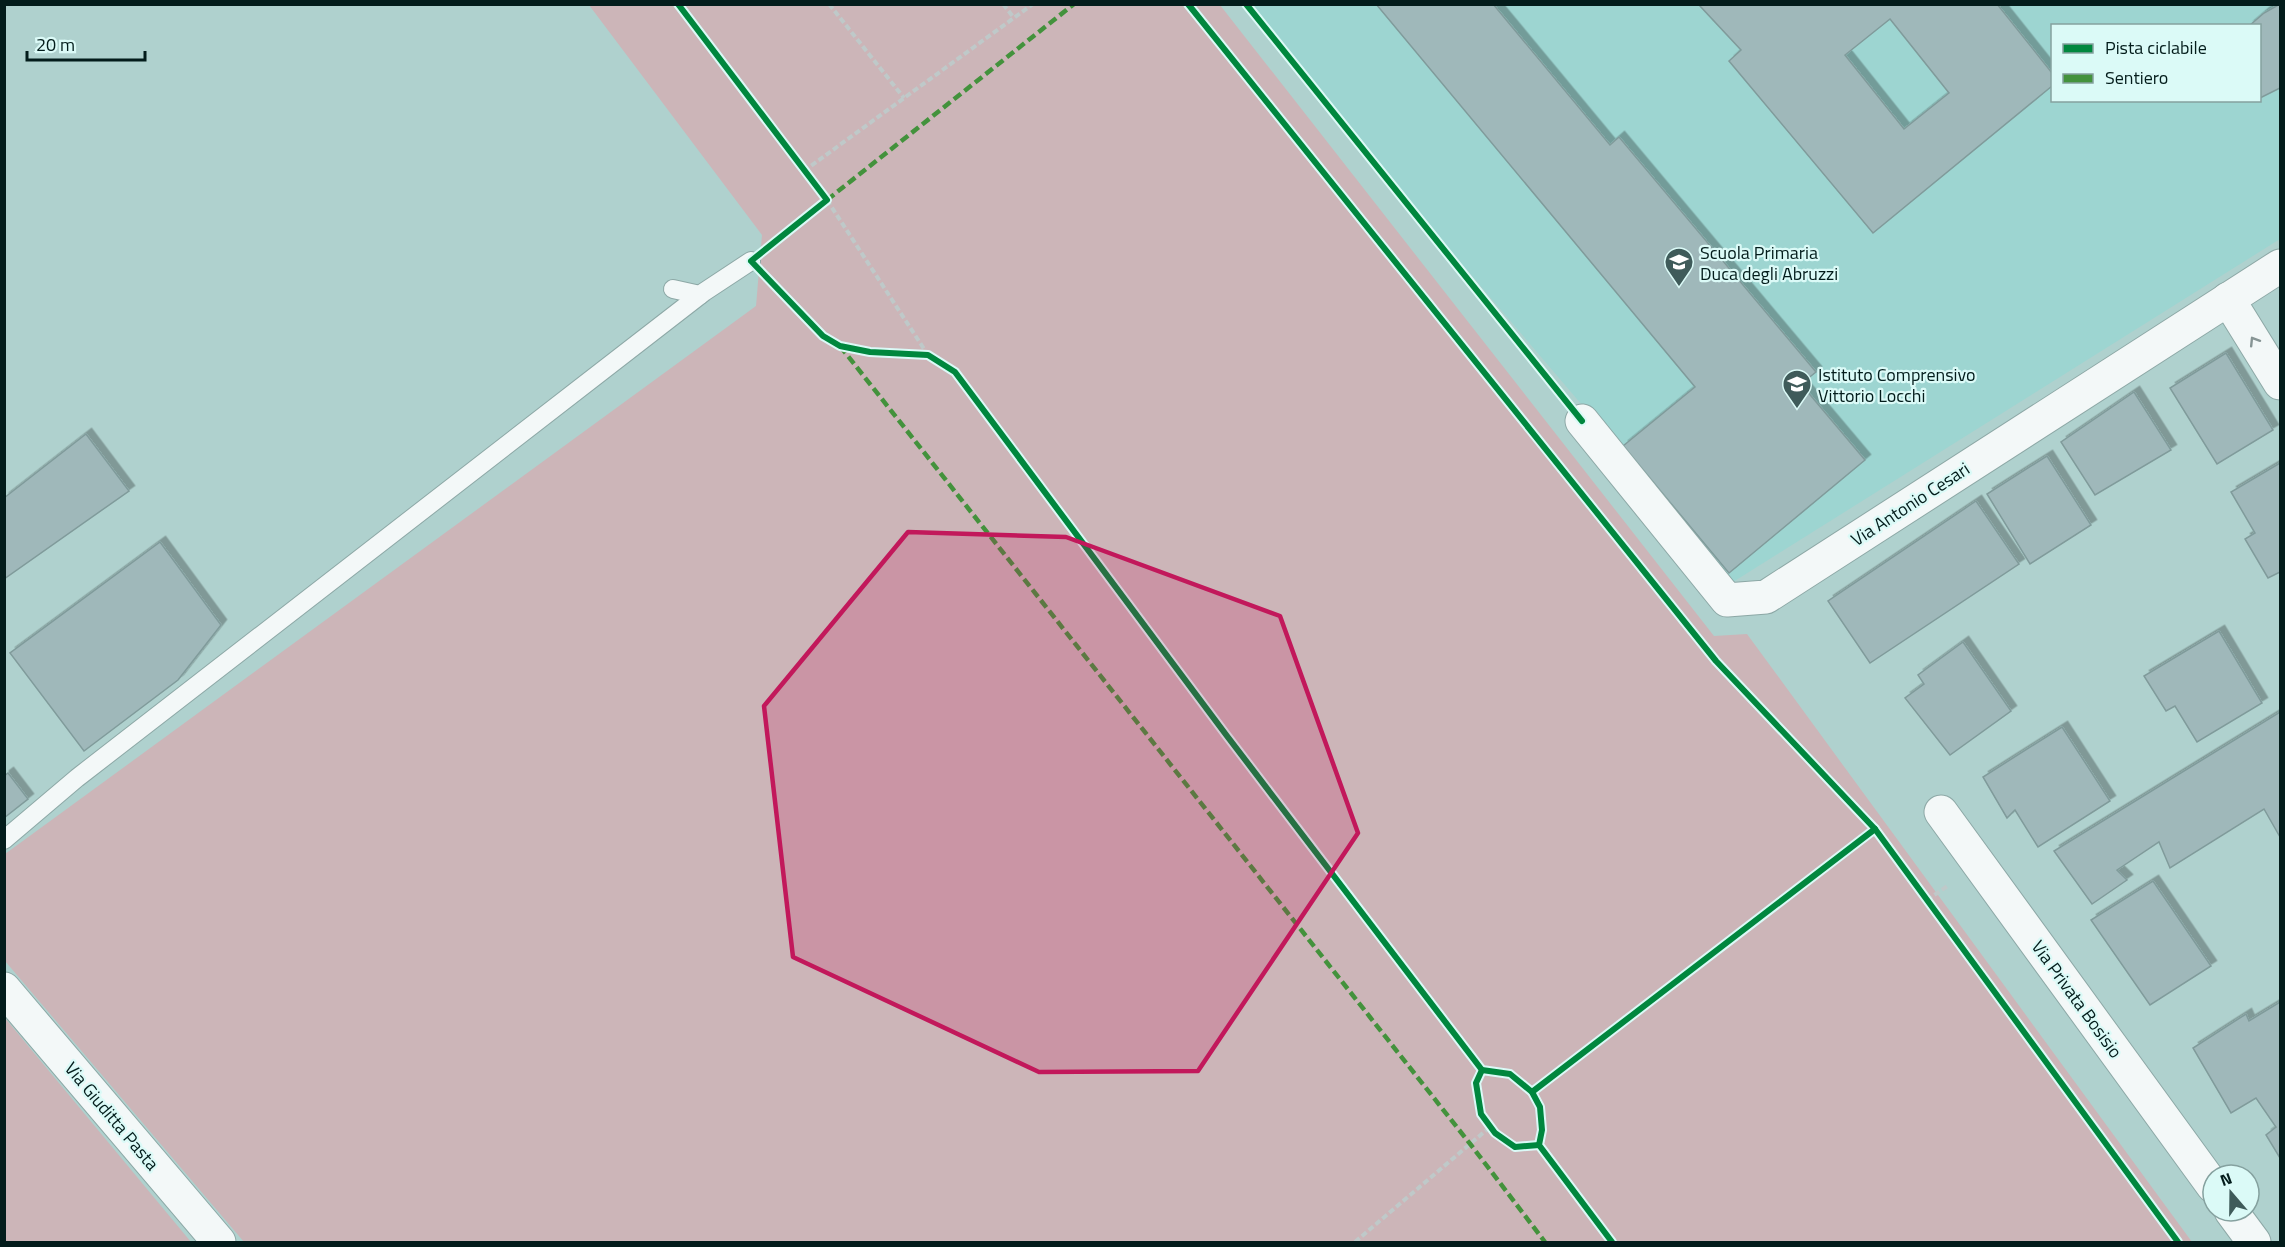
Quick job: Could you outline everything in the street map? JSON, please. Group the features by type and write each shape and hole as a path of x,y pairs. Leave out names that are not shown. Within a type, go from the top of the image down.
{"street":[{"name":"Via Antonio Cesari","path":"1582,422 1727,600 1766,597 2280,266"},
{"path":"2228,299 2280,383"},
{"name":"Via Privata Bosisio","path":"1941,812 2201,1170"},
{"name":"Via Giuditta Pasta","path":"4,989 219,1242"},
{"path":"2240,1223 2254,1242"}],"lane":[{"path":"4,840 77,778 700,295 750,261"},
{"path":"673,289 700,295"}],"path":[{"path":"829,4 904,98"},
{"path":"1003,4 1014,18"},
{"path":"804,171 1033,4"},
{"path":"797,162 810,178"},
{"path":"821,193 928,356"},
{"path":"818,207 827,200"},
{"path":"916,355 928,356 937,361"},
{"path":"1921,891 1934,909"},
{"path":"1485,1121 1495,1134"},
{"path":"1355,1242 1440,1172 1490,1127"}],"highlighted area":[{"path":"908,532 1066,537 1280,616 1358,833 1198,1071 1039,1072 793,957 764,706"}],"shaded area":[{"path":"589,5 1220,5 1714,636 1747,634 2192,1242 244,1242 5,961 5,854 756,306 762,235"},
{"name":"Istituto Comprensivo Vittorio Locchi","path":"1241,5 2280,5 2280,239 1733,582"},
{"path":"5,1018 191,1242 5,1242"}],"building":[{"name":"Scuola Primaria Duca degli Abruzzi","path":"1376,4 1493,4 1610,145 1619,137 1816,372 1801,384 1865,460 1729,573 1623,446 1695,387"},
{"path":"1701,4 1997,4 2051,72 2051,87 1873,233 1729,61 1741,50 1700,6","holes":["1890,19 1949,93 1904,129 1845,55"]},
{"path":"2280,4 2280,88 2261,98 2261,24 2251,24"},
{"path":"2226,353 2273,430 2217,464 2170,388"},
{"path":"2134,392 2171,450 2095,495 2061,442"},
{"path":"86,434 129,491 4,579 4,498"},
{"path":"2047,456 2091,525 2030,564 1987,494"},
{"path":"2280,463 2280,572 2268,578 2245,539 2255,533 2231,492"},
{"path":"1976,501 2019,564 1870,663 1828,601"},
{"path":"160,542 221,625 178,680 84,751 10,653"},
{"path":"2219,631 2262,703 2197,742 2175,706 2166,711 2144,676"},
{"path":"1963,642 2011,711 1950,755 1905,698 1924,684 1918,675"},
{"path":"2280,712 2280,837 2264,809 2170,868 2159,842 2117,870 2127,880 2092,904 2054,851"},
{"path":"2062,727 2110,801 2038,847 2015,810 2007,818 1983,777"},
{"path":"8,773 28,799 4,818 4,776"},
{"path":"2153,881 2211,966 2150,1005 2091,920"},
{"path":"2280,1002 2280,1158 2266,1135 2276,1127 2256,1098 2231,1113 2193,1048 2246,1014 2249,1021"}],"marked path":[{"path":"827,200 1074,4"},
{"path":"840,346 1471,1145 1545,1242"}],"cycle path":[{"path":"678,4 827,200 751,261 823,336 840,346 870,352 928,355 955,372 1227,736 1482,1070 1510,1074 1532,1092 1540,1107 1542,1130 1539,1145 1612,1242"},
{"path":"1188,4 1716,661 1875,829 2178,1242"},
{"path":"1246,4 1582,421"},
{"path":"1532,1092 1875,829"},
{"path":"1482,1070 1476,1083 1481,1114 1495,1133 1515,1147 1539,1145"}],"place":[{"name":"Scuola Primaria Duca degli Abruzzi","path":"1679,288"},
{"name":"Istituto Comprensivo Vittorio Locchi","path":"1797,410"}]}
